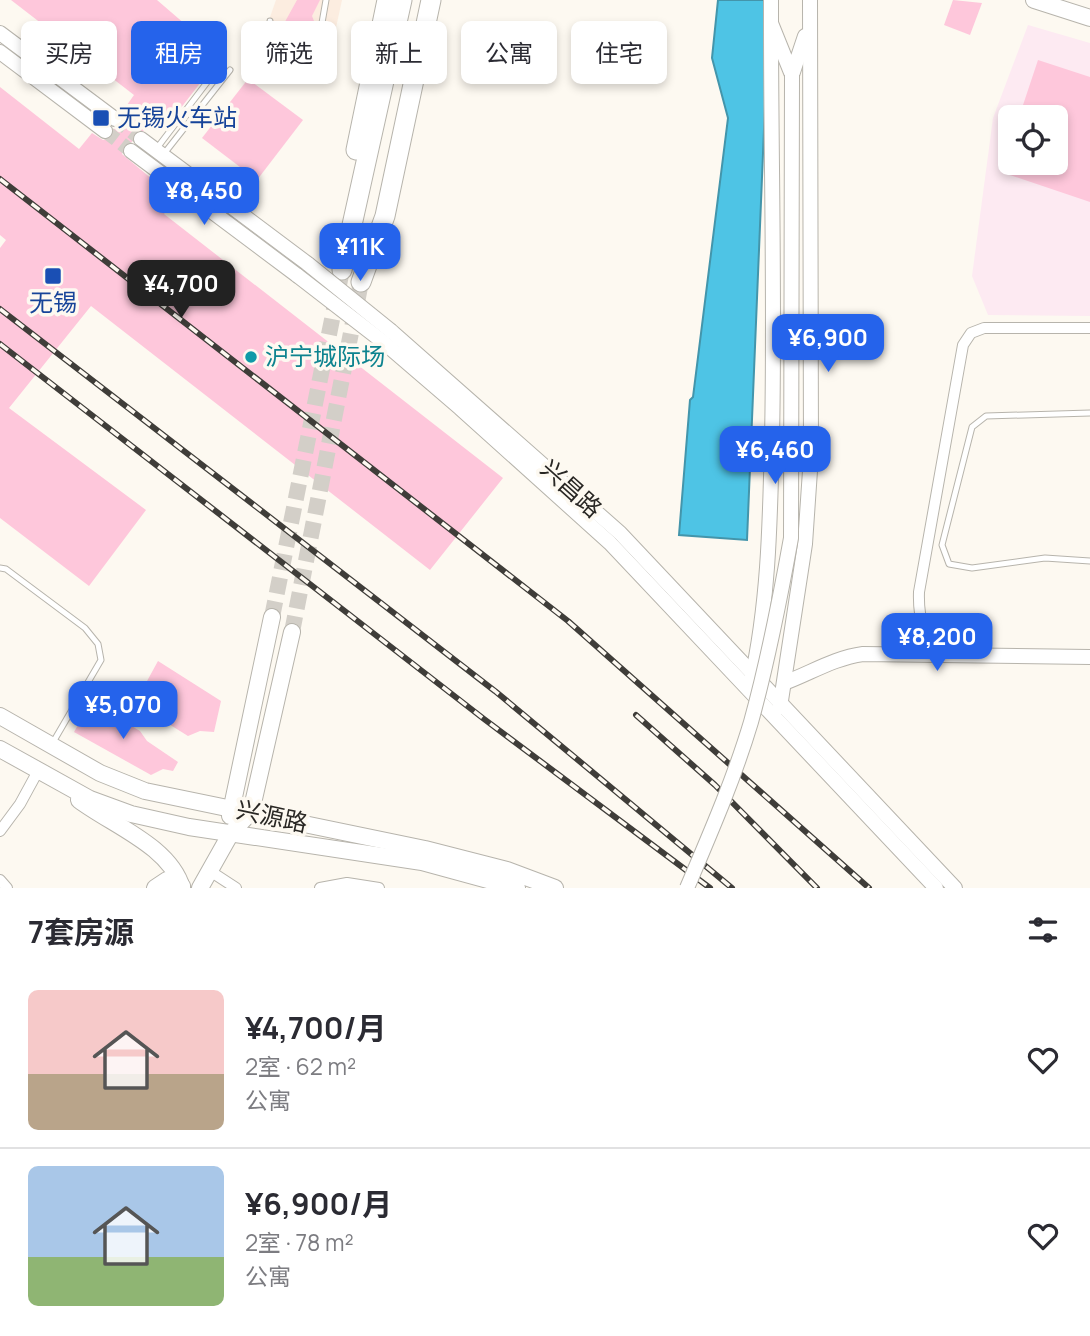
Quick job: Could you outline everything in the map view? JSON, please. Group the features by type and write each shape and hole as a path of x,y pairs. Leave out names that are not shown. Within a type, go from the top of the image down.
{"highway":[{"path":"387,0 350,180 342,270 402,0"},
{"path":"417,0 361,282 385,216 431,0"}],"main road":[{"path":"750,690 769,565 773,384 771,0"},
{"path":"779,710 805,544 811,456 810,0"},
{"path":"1034,0 1090,19"},
{"path":"771,23 792,75"},
{"path":"687,888 719,812 750,723 778,612 791,538 792,75 809,23"},
{"path":"0,33 115,119"},
{"path":"0,52 105,131"},
{"name":"兴昌路","path":"141,138 308,264 460,408 610,543 750,690 779,710 955,888"},
{"name":"兴昌路","path":"131,151 298,276 386,336 620,533 753,674 779,710 936,888"},
{"path":"231,833 230,808 272,617"},
{"path":"200,888 231,833 251,812 292,632"},
{"path":"784,683 838,658 863,654 1090,657"},
{"name":"兴源路","path":"0,716 100,773 145,790 460,858 507,870 555,888"},
{"name":"兴源路","path":"0,749 90,799 131,814 231,833 422,862 517,888"},
{"path":"52,779 164,858 182,887"},
{"path":"155,888 167,880 182,887"}],"street":[{"path":"941,656 925,634 918,615 919,592 962,345 971,333 984,328 1090,328"},
{"path":"0,831 20,804 38,771"},
{"path":"211,871 236,888"},
{"path":"0,880 7,888"},
{"path":"320,888 347,883 379,888"}],"lane":[{"path":"322,21 326,0"},
{"path":"159,152 230,70"},
{"path":"159,152 207,84"},
{"path":"1090,413 986,416 972,428 942,545 949,564 972,568 1045,558 1090,561"},
{"path":"0,568 6,569 85,628 98,643 101,660 51,747"}],"shaded area":[{"path":"276,0 342,0 337,23 269,20"},
{"path":"1028,25 1090,43 1090,316 988,315 972,276 993,118"}],"water":[{"path":"718,0 777,0 765,105 747,540 679,535 690,400 693,397 728,118 712,58"}],"building":[{"name":"沪宁城际场","path":"11,0 157,0 181,21 131,21 131,84 199,84 170,122 159,114 146,131 134,133 132,142 123,146 122,154 176,199 164,214 503,478 430,570 91,306 9,408 146,510 89,586 0,518 0,248 6,240 0,235 0,87 79,149 92,133 103,140 112,137 114,129 123,124 122,112 134,95 117,82 117,21 38,21"},
{"path":"297,0 320,0 312,16 314,21 285,21"},
{"path":"953,0 982,3 970,35 944,25"},
{"path":"1038,60 1090,77 1090,202 1010,175 1068,175 1068,105 1023,105"},
{"path":"244,84 255,84 303,120 257,180 202,138"},
{"path":"158,661 221,701 214,732 200,731 188,736 135,703"},
{"path":"91,702 140,731 147,741 178,762 173,771 163,769 151,775 74,732"}],"tunnel":[{"path":"115,119 141,139"},
{"path":"105,131 131,151"},
{"path":"272,617 342,270"},
{"path":"292,632 361,282"}],"railway":[{"path":"0,179 568,621 869,888"},
{"path":"0,309 495,691 732,888"},
{"path":"0,344 484,719 710,888"},
{"path":"636,715 715,785 817,888"}],"place":[{"name":"无锡火车站","path":"101,118"},
{"name":"无锡","path":"53,276"},
{"name":"沪宁城际场","path":"251,357"}]}
